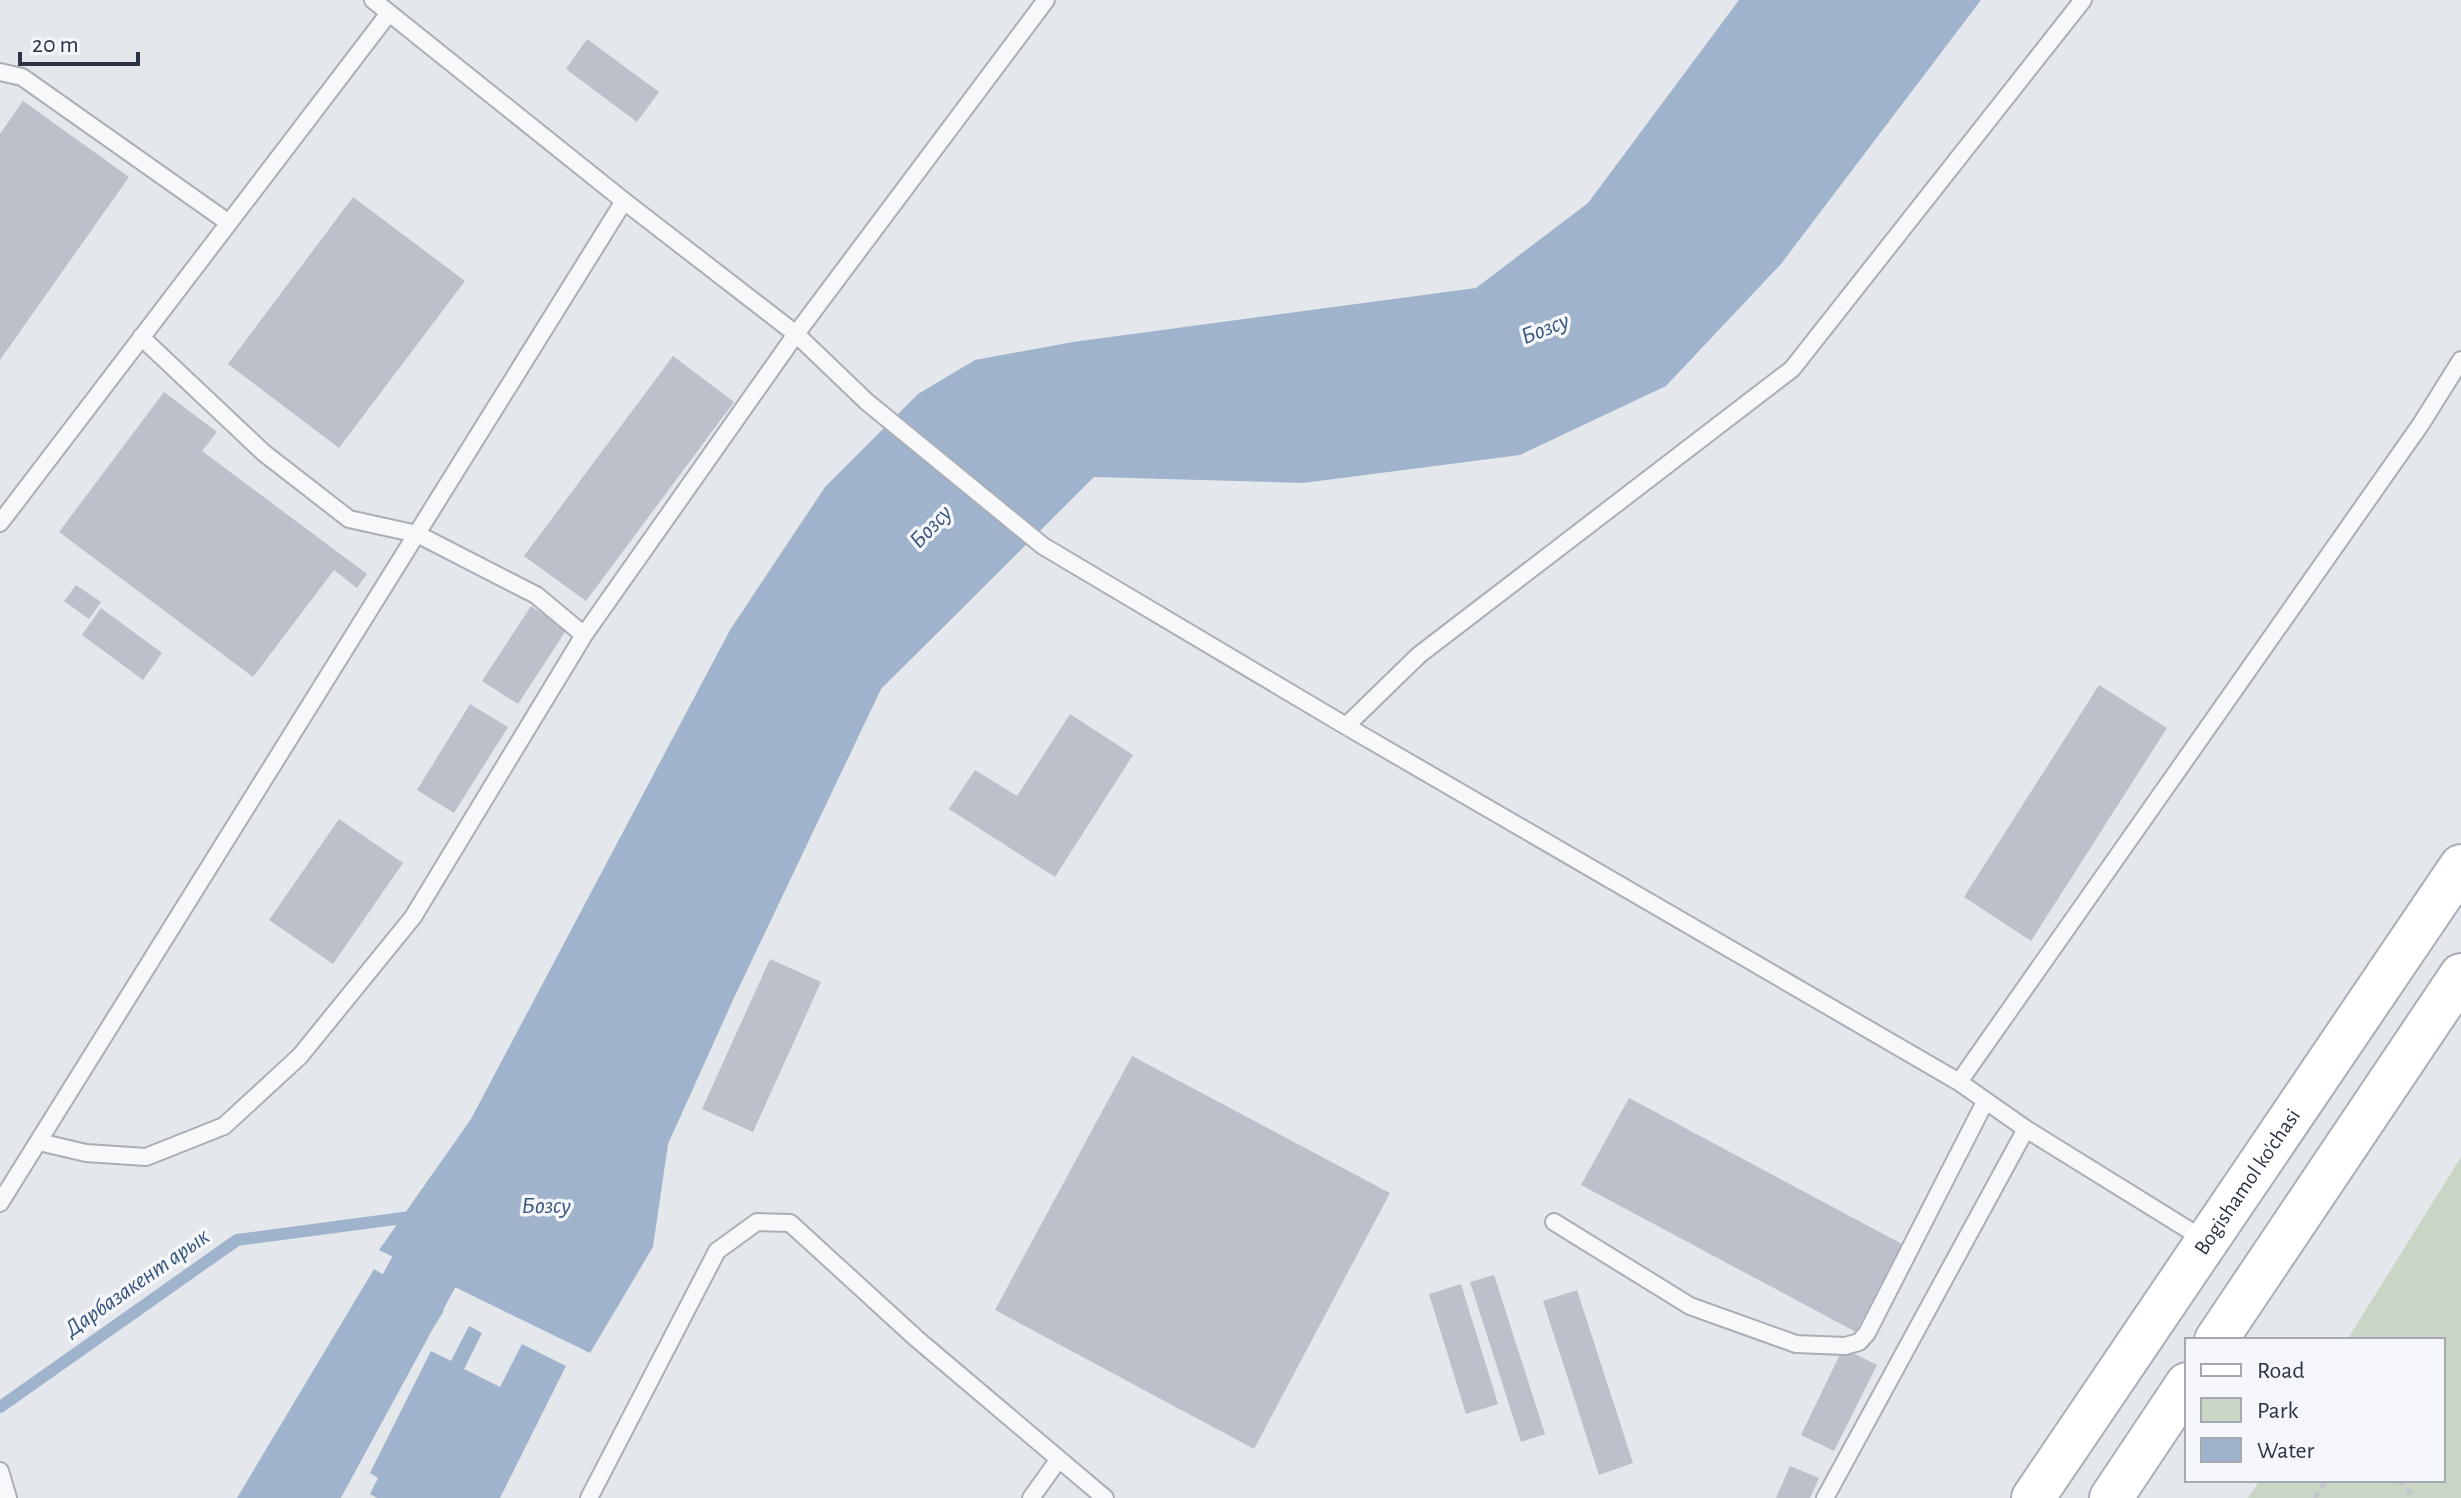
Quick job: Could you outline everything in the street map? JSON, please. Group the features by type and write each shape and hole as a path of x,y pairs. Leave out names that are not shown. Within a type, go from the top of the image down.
{"main road":[{"name":"Bogishamol ko'chasi","path":"2033,1498 2461,866"},
{"path":"2217,1338 2461,975"},
{"path":"2111,1498 2185,1387"}],"lane":[{"path":"373,0 796,334 867,402 1043,546 1959,1082 2026,1129 2208,1241"},
{"path":"39,1142 86,1153 146,1157 224,1126 300,1056 413,917 584,635 796,334 1046,0"},
{"path":"1346,726 1419,655 1792,369 2083,0"},
{"path":"0,523 389,13"},
{"path":"0,72 22,77 229,223"},
{"path":"0,1203 624,201"},
{"path":"141,337 264,453 349,519 417,534 536,595 584,635"},
{"path":"1959,1082 2421,424 2461,360"},
{"path":"1554,1222 1690,1306 1796,1344 1834,1346 1859,1342 1867,1333 1985,1102"},
{"path":"1825,1498 2026,1129"},
{"path":"589,1498 717,1251 757,1222 790,1223 917,1339 1105,1498"},
{"path":"1031,1498 1059,1459"},
{"path":"0,1471 8,1498"}],"path":[{"path":"2401,1482 2415,1498"}],"green space":[{"path":"2461,1157 2461,1498 2248,1498 2259,1482 2445,1482 2445,1338 2348,1338"}],"water":[{"name":"Бозсу","path":"1739,0 1981,0 1781,264 1666,386 1520,455 1303,483 1094,477 881,689 668,1144 653,1247 590,1353 379,1250 471,1119 730,630 825,487 918,394 975,360 1073,342 1476,288 1588,203"},
{"path":"374,1269 444,1311 323,1498 237,1498"},
{"path":"469,1326 482,1333 464,1369 500,1387 522,1344 566,1366 500,1498 377,1498 370,1494 378,1478 370,1473 431,1351 451,1361"}],"building":[{"path":"587,39 659,92 637,122 566,69"},
{"path":"23,101 129,177 0,360 0,134"},
{"path":"353,197 465,281 339,448 228,364"},
{"path":"673,356 734,402 586,601 524,556"},
{"path":"164,392 217,432 202,451 367,574 357,588 334,570 253,677 59,532"},
{"path":"76,585 101,602 89,619 64,601"},
{"path":"531,606 567,629 518,704 482,681"},
{"path":"101,608 162,653 143,680 82,635"},
{"path":"2099,685 2167,728 2031,941 1964,897"},
{"path":"470,704 508,727 454,813 417,790"},
{"path":"1070,714 1133,755 1055,877 949,809 975,770 1017,796"},
{"path":"339,819 403,863 333,964 269,920"},
{"path":"770,959 821,982 753,1132 702,1109"},
{"path":"1132,1056 1390,1193 1254,1449 995,1310"},
{"path":"1629,1098 1902,1244 1856,1332 1581,1185"},
{"path":"1494,1275 1545,1434 1521,1442 1470,1282"},
{"path":"1461,1284 1498,1404 1466,1414 1429,1294"},
{"path":"1577,1290 1633,1463 1599,1475 1543,1301"},
{"path":"1843,1348 1877,1365 1834,1451 1801,1435"},
{"path":"1790,1466 1819,1478 1810,1498 1776,1498"}],"waterway":[{"name":"Бозсу","path":"301,1498 457,1211 477,1195"},
{"name":"Дарбазакент арык","path":"0,1407 237,1240 418,1216"}]}
